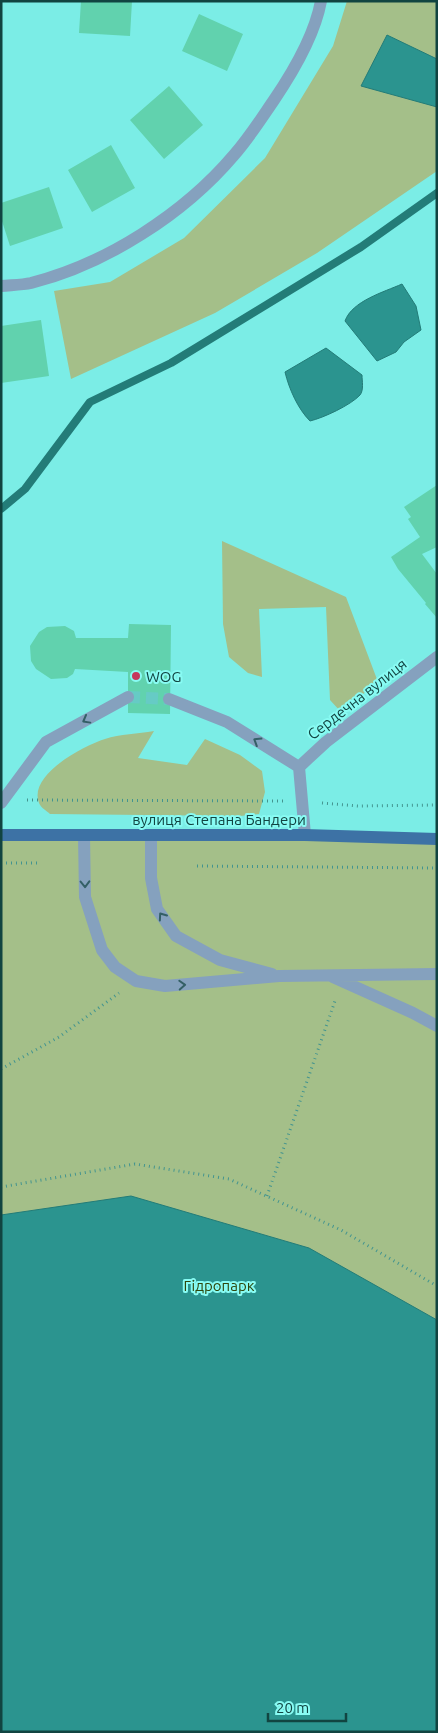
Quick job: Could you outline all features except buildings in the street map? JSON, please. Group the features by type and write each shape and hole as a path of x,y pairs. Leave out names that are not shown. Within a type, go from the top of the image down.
{"main road":[{"name":"вулиця Степана Бандери","path":"1,835 305,835 437,839"}],"street":[{"path":"1,286 30,283 85,265 128,242 168,216 199,191 234,156 283,87 305,47 321,1"},
{"name":"Сердечна вулиця","path":"298,767 326,742 437,657"},
{"path":"2,802 46,742 128,697"},
{"path":"169,699 227,722 298,767 305,835"},
{"path":"84,835 85,896 102,950 114,967 136,981 164,986 279,976 437,974"},
{"path":"151,835 151,878 157,909 176,936 220,960 279,976"},
{"path":"329,975 414,1012 437,1026"}],"path":[{"path":"2,802 302,801 358,806 437,805"},
{"path":"1,863 38,863"},
{"path":"197,866 437,868"},
{"path":"1,1069 59,1037 136,981"},
{"path":"266,1196 342,982"},
{"path":"1,1187 135,1164 229,1179 341,1230 437,1286"}],"green space":[{"path":"347,1 437,1 437,171 317,253 215,313 71,379 54,291 110,282 184,238 265,158 333,46"},
{"path":"222,541 346,597 378,682 341,712 330,700 326,607 259,609 262,677 248,673 229,657 223,624"},
{"path":"154,731 138,758 187,765 205,739 240,755 262,771 265,792 259,814 240,816 50,814 40,805 38,792 42,782 49,772 72,755 105,739"},
{"name":"Гідропарк","path":"1,835 437,839 437,1732 1,1732"}],"water":[{"path":"387,35 437,59 437,107 361,86"},
{"path":"402,284 416,306 421,330 404,342 396,352 377,361 345,321 354,308 361,303"},
{"path":"326,348 362,375 362,391 356,399 344,407 310,421 294,398 285,372"},
{"path":"131,1196 309,1248 437,1320 437,1732 1,1732 1,1215"}],"waterway":[{"path":"1,509 25,489 90,402 171,363 361,247 437,193"}],"tunnel":[{"path":"128,697 169,699"}],"place":[{"name":"WOG","path":"136,676"}]}
